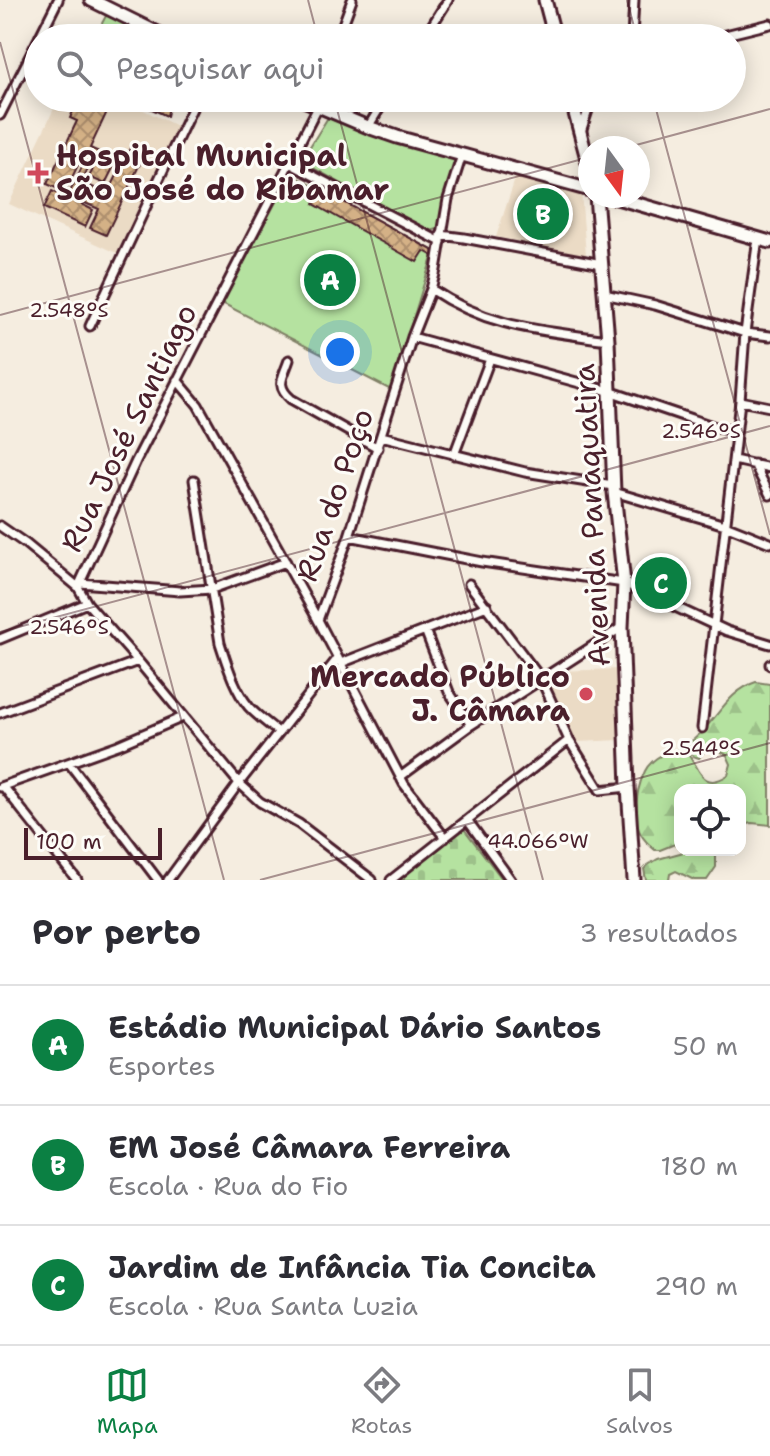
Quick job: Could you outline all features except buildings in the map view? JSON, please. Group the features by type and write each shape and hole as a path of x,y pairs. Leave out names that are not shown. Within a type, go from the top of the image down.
{"main road":[{"path":"91,0 140,24"},
{"path":"545,0 551,24"},
{"path":"330,112 368,127 578,187"},
{"path":"575,112 581,134"},
{"path":"650,207 764,240"},
{"name":"Avenida Panaquatira","path":"597,208 608,340 613,489 624,583 622,627 634,880"}],"street":[{"path":"46,24 58,0"},
{"path":"343,24 352,0"},
{"path":"433,24 448,0"},
{"path":"633,24 634,0"},
{"path":"746,30 770,24"},
{"path":"0,115 24,67"},
{"path":"90,326 190,112"},
{"name":"Rua José Santiago","path":"315,112 136,461 79,585 87,603 239,783 260,802 299,824 372,880"},
{"path":"368,127 377,112"},
{"path":"581,134 588,112"},
{"name":"Rua do Poço","path":"318,620 349,536 412,337 431,289 448,199 462,155"},
{"path":"289,163 441,239 464,238 602,264"},
{"path":"702,728 734,460 745,333 764,240"},
{"path":"431,289 464,308 512,326 608,340"},
{"path":"604,294 655,305 745,333 770,336"},
{"path":"412,337 609,391 718,428 736,431"},
{"path":"454,455 490,359"},
{"path":"289,360 280,385 282,392 378,448"},
{"path":"177,380 198,405 318,620 400,777 445,838"},
{"path":"740,401 770,407"},
{"path":"381,436 525,472 613,489 770,543"},
{"path":"734,460 770,468"},
{"path":"754,464 770,495"},
{"path":"194,480 220,643 236,686 250,707 278,732"},
{"path":"0,526 79,585 180,591 212,589 286,562"},
{"path":"349,536 482,562 624,583 714,625 770,644"},
{"path":"469,584 541,679 569,740 600,790 628,787"},
{"path":"0,639 87,603"},
{"path":"168,880 278,732 340,661 487,606"},
{"path":"400,777 471,725 622,627"},
{"path":"425,630 449,692 471,725"},
{"path":"0,713 138,661"},
{"path":"77,880 2,787 118,745 183,717"},
{"path":"391,880 569,740"},
{"path":"69,763 158,880"},
{"path":"468,821 511,880"}],"shaded area":[{"name":"Hospital Municipal São José do Ribamar","path":"52,112 72,112 70,117 77,121 47,183 65,192 79,163 83,165 67,198 85,227 93,210 78,200 99,209 90,227 105,235 146,151 132,144 108,194 81,182 89,167 93,169 90,177 105,184 116,160 90,148 107,112 148,112 177,126 117,253 9,204"},
{"path":"517,173 578,191 586,255 496,237"},
{"name":"Mercado Público J. Câmara","path":"620,669 621,740 577,742 557,707 549,677 557,671"}],"green space":[{"path":"107,14 128,24 102,24"},
{"path":"333,117 457,156 459,161 438,229 425,230 301,161 327,119"},
{"path":"291,174 434,251 391,390 222,303"},
{"path":"756,682 770,684 770,825 746,824 746,784 674,784 674,844 655,850 641,834 636,819 638,792 645,771 657,758 676,750 691,757 705,779 718,780 728,775 731,764 727,755 716,749 705,750 699,758 693,756 689,743 745,687"},
{"path":"464,829 503,880 399,880"},
{"path":"674,855 716,856 716,867 707,880 694,880 676,871 670,874 669,880 646,880 644,869 658,859"}],"place":[{"name":"Hospital Municipal São José do Ribamar","path":"38,173"},
{"name":"EM José Câmara Ferreira","path":"543,214"},
{"name":"Estádio Municipal Dário Santos","path":"330,280"},
{"name":"Jardim de Infância Tia Concita","path":"661,583"},
{"name":"Mercado Público J. Câmara","path":"586,694"}]}
